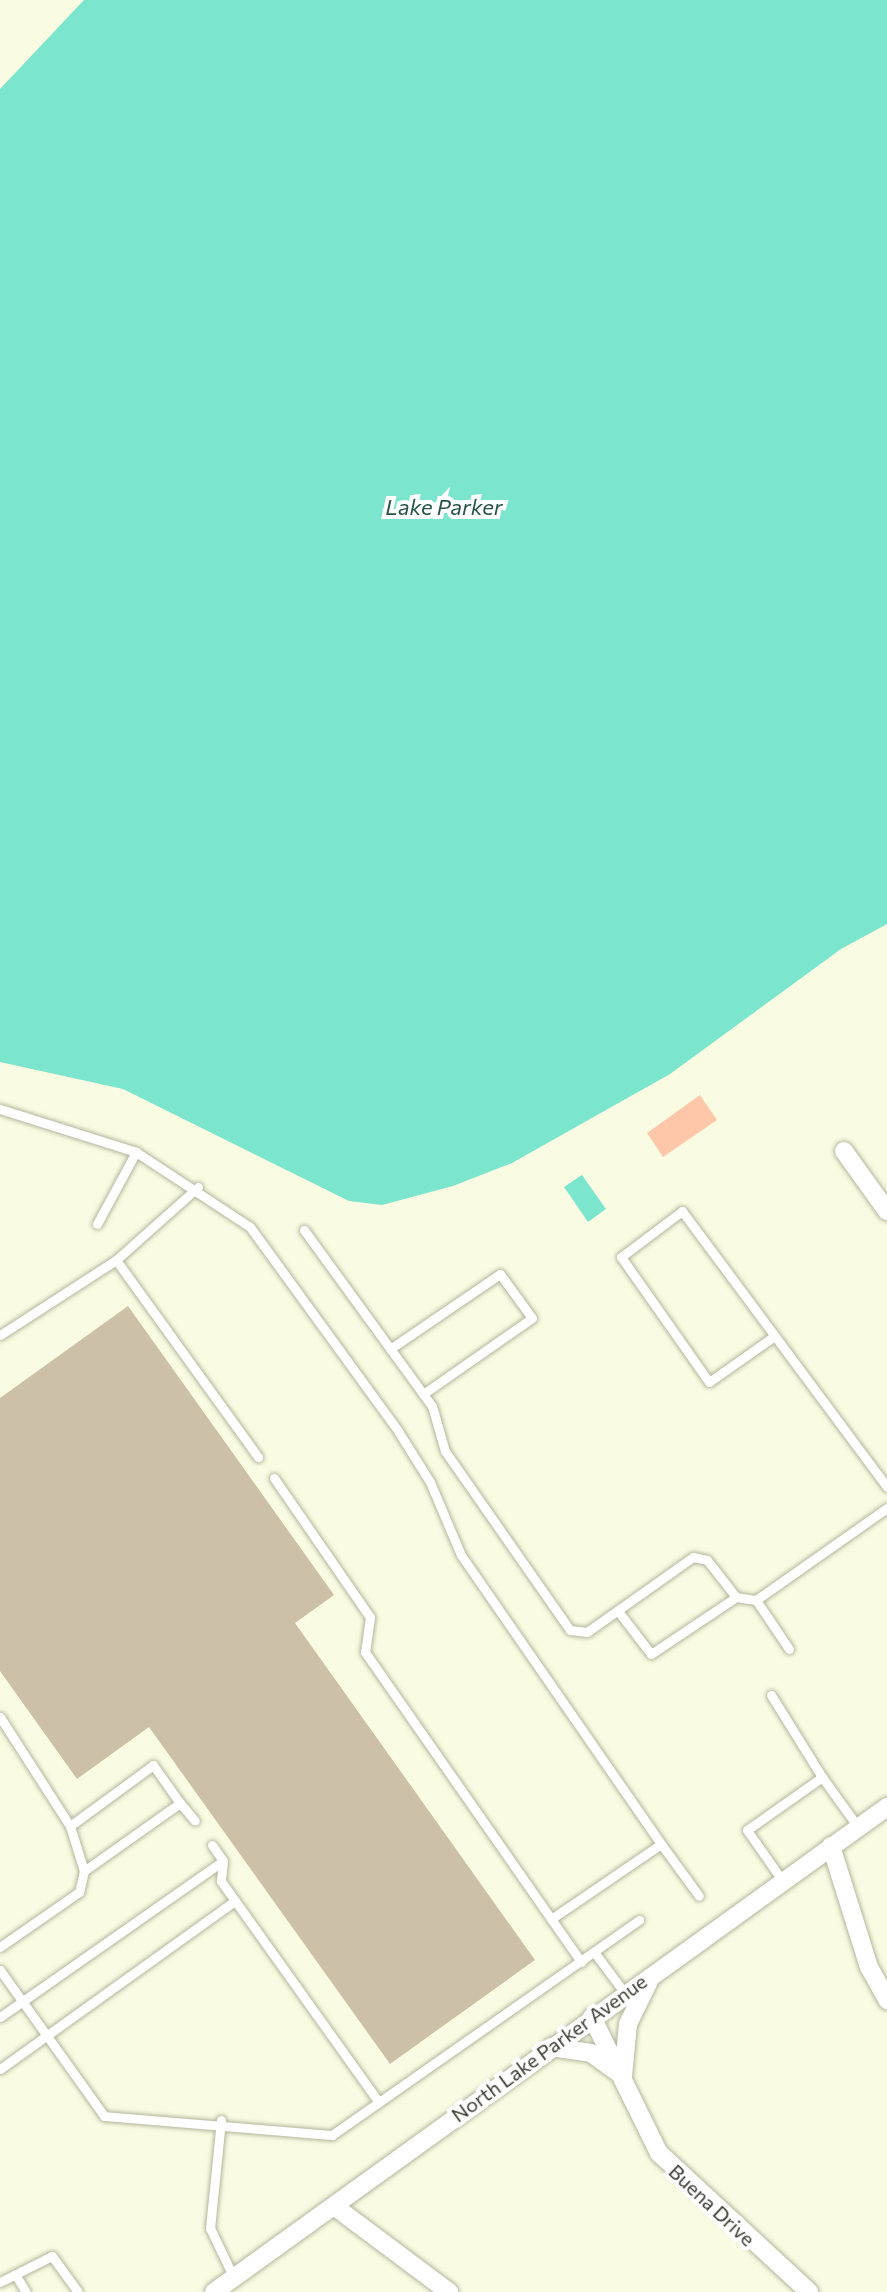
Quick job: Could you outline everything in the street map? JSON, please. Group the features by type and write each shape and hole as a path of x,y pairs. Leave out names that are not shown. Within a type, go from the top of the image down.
{"street":[{"path":"844,1151 887,1211"},
{"name":"North Lake Parker Avenue","path":"214,2292 624,1992 887,1807"},
{"path":"831,1846 869,1967 887,2000"},
{"path":"623,2076 628,2024 655,1970"},
{"name":"Buena Drive","path":"592,2017 623,2076 639,2121 680,2177 809,2292"},
{"path":"551,2047 591,2053 623,2076"},
{"path":"334,2206 449,2292"}],"lane":[{"path":"0,1109 136,1152 198,1187 250,1227 283,1266 430,1482 489,1599 699,1896"},
{"path":"97,1224 136,1152"},
{"path":"0,1335 116,1260 198,1187"},
{"path":"773,1337 709,1382 621,1257 682,1211 887,1487"},
{"path":"304,1230 423,1394 445,1451 570,1630 587,1632 693,1557 707,1560 736,1597"},
{"path":"116,1260 258,1457"},
{"path":"390,1349 500,1274 532,1318 423,1394"},
{"path":"274,1478 370,1617 365,1652 581,1962"},
{"path":"618,1611 651,1654 736,1597 756,1600 887,1508"},
{"path":"756,1600 789,1649"},
{"path":"771,1695 822,1777 858,1827"},
{"path":"0,1717 70,1826 84,1871 79,1892 0,1947"},
{"path":"70,1826 153,1765 195,1821"},
{"path":"782,1880 747,1830 822,1777"},
{"path":"84,1871 180,1803"},
{"path":"551,1919 661,1844"},
{"path":"212,1845 223,1861 221,1881 378,2101"},
{"path":"0,2017 223,1861"},
{"path":"0,2069 235,1901"},
{"path":"0,1970 104,2116 221,2120 332,2135 639,1920"},
{"path":"594,1952 624,1992"},
{"path":"221,2120 210,2228 234,2278"},
{"path":"0,2282 52,2256 78,2292"},
{"path":"15,2274 26,2292"}],"shaded area":[{"path":"700,1095 717,1120 663,1157 647,1133"}],"water":[{"name":"Lake Parker","path":"84,0 887,0 887,924 841,949 670,1074 512,1163 453,1186 382,1205 349,1201 123,1089 0,1062 0,89"},
{"path":"582,1175 606,1209 588,1222 564,1187"}],"building":[{"path":"128,1306 334,1595 295,1623 535,1960 390,2064 149,1727 77,1779 0,1671 0,1398"}]}
